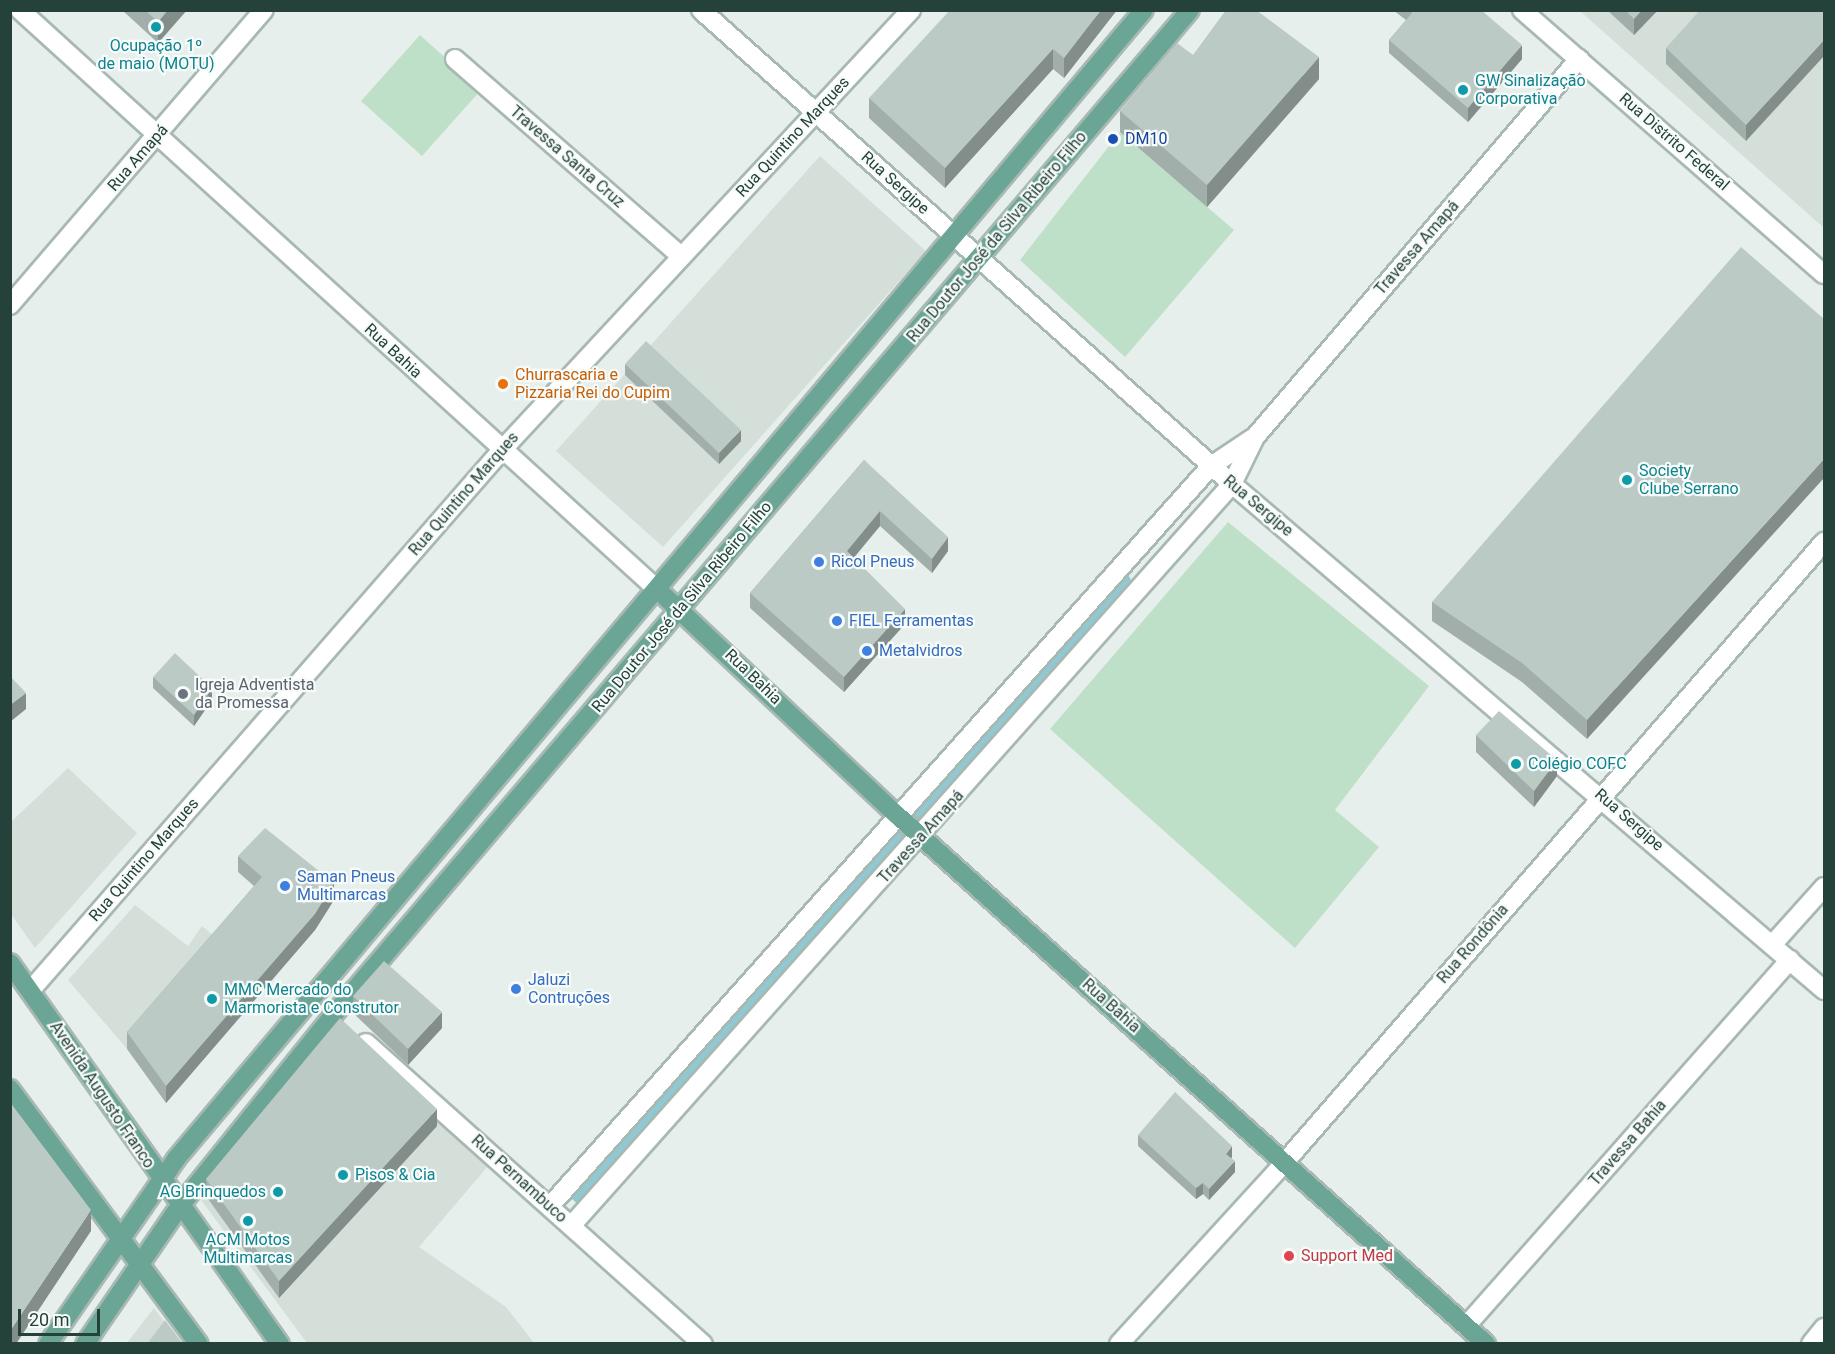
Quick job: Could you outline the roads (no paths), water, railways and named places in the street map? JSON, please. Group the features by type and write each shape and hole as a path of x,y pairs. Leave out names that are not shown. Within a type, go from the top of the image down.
{"main road":[{"name":"Rua Doutor José da Silva Ribeiro Filho","path":"48,1344 120,1236 161,1180 957,239 1144,10"},
{"name":"Rua Doutor José da Silva Ribeiro Filho","path":"85,1344 178,1207 334,1014 1190,10"},
{"name":"Rua Bahia","path":"659,591 898,815 1486,1344"},
{"name":"Avenida Augusto Franco","path":"10,963 178,1207 280,1344"},
{"path":"10,1089 199,1344"}],"street":[{"name":"Rua Bahia","path":"20,10 501,450 659,591"},
{"name":"Rua Amapá","path":"10,305 264,10"},
{"name":"Rua Sergipe","path":"701,10 1211,466 1602,795 1824,990"},
{"name":"Rua Quintino Marques","path":"30,991 501,450 680,255 911,10"},
{"name":"Rua Distrito Federal","path":"1522,10 1824,274"},
{"name":"Travessa Santa Cruz","path":"455,58 680,255"},
{"name":"Travessa Amapá","path":"572,1226 922,836 1232,484 1255,437 1579,59"},
{"name":"Travessa Amapá","path":"550,1206 1211,466 1255,437"},
{"name":"Rua Rondônia","path":"1119,1344 1285,1161 1824,542"},
{"path":"1772,945 1824,887"},
{"name":"Travessa Bahia","path":"1466,1326 1790,960"},
{"name":"Rua Pernambuco","path":"334,1014 703,1344"},
{"path":"1811,1344 1824,1328"}],"waterway":[{"path":"584,1191 1117,584"}],"place":[{"name":"Ocupação 1º de maio (MOTU)","path":"156,27"},
{"name":"GW Sinalização Corporativa","path":"1463,90"},
{"name":"DM10","path":"1113,139"},
{"name":"Churrascaria e Pizzaria Rei do Cupim","path":"503,384"},
{"name":"Society Clube Serrano","path":"1627,480"},
{"name":"Ricol Pneus","path":"819,562"},
{"name":"FIEL Ferramentas","path":"837,621"},
{"name":"Metalvidros","path":"867,651"},
{"name":"Igreja Adventista da Promessa","path":"183,694"},
{"name":"Colégio COFC","path":"1516,764"},
{"name":"Saman Pneus Multimarcas","path":"285,886"},
{"name":"Jaluzi Contruções","path":"516,989"},
{"name":"MMC Mercado do Marmorista e Construtor","path":"212,999"},
{"name":"Pisos & Cia","path":"343,1175"},
{"name":"AG Brinquedos","path":"278,1192"},
{"name":"ACM Motos Multimarcas","path":"248,1221"},
{"name":"Support Med","path":"1289,1256"}]}
